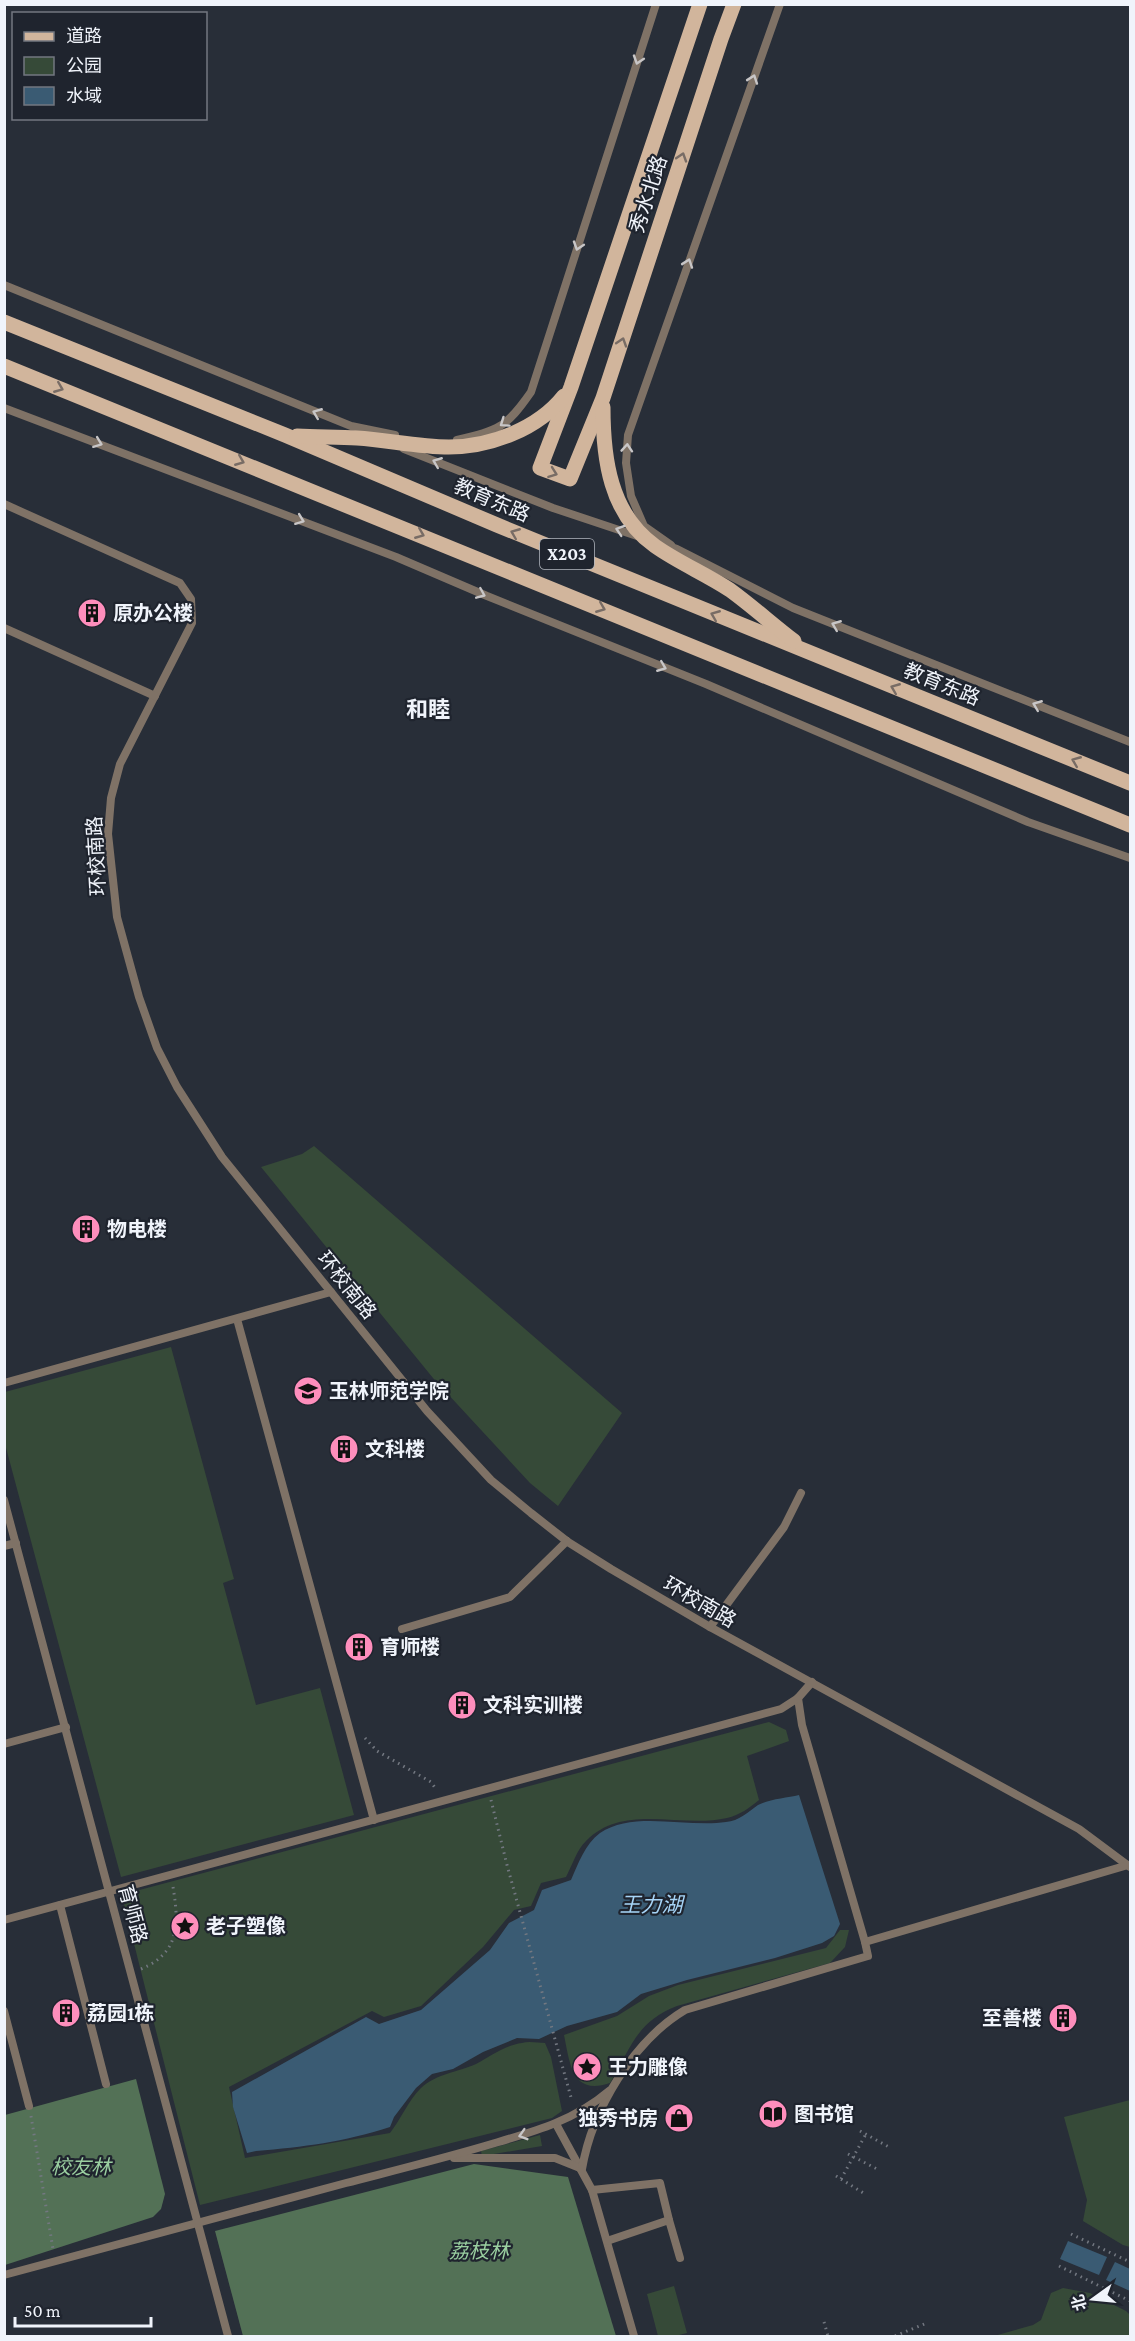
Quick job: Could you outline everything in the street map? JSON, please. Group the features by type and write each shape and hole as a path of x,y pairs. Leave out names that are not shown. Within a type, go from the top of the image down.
{"main road":[{"name":"秀水北路","path":"700,4 571,387 540,468 570,479 603,398 734,4"},
{"name":"教育东路","path":"4,322 285,435 496,525 810,654 1131,783"},
{"name":"X203","path":"4,366 1131,825"},
{"path":"285,435 450,447 483,443 514,433 542,418 571,387"},
{"path":"603,398 603,432 607,468 617,501 632,524 648,540 730,591 810,654"}],"lane":[{"path":"351,426 428,441 456,441 492,432 513,416 531,392 656,4"},
{"path":"780,4 628,435 626,464 631,496 644,526 677,549 793,608 1131,742"},
{"path":"4,285 553,508 677,549"},
{"path":"4,408 396,556 487,596 706,684 1028,822 1131,858"},
{"name":"环校南路","path":"4,504 180,583 191,599 192,623 120,764 111,798 108,834 111,876 117,917 130,966 157,1048 177,1088 222,1157 458,1446 490,1480 567,1540 611,1569 710,1627 1079,1829 1129,1866"},
{"path":"4,628 155,696"},
{"path":"4,1383 331,1292"},
{"path":"237,1319 374,1820"},
{"path":"710,1627 784,1527 801,1493"},
{"name":"育师路","path":"4,1500 228,2337"},
{"path":"402,1629 510,1597 567,1540"},
{"path":"4,1546 16,1542"},
{"path":"4,1920 782,1709 798,1698 812,1682"},
{"path":"582,2169 591,2134 611,2089 649,2039 672,2018 685,2010 868,1956 802,1725 798,1698"},
{"path":"4,1744 66,1727"},
{"path":"865,1942 1129,1866"},
{"path":"60,1905 106,2084"},
{"path":"4,2011 29,2106"},
{"path":"4,2275 445,2158 556,2124 576,2114 611,2089"},
{"path":"556,2124 592,2190 634,2337"},
{"path":"445,2158 555,2158 582,2169"},
{"path":"592,2190 660,2182 680,2258"},
{"path":"607,2241 669,2220"}],"path":[{"path":"347,1722 377,1750 431,1782 444,1800"},
{"path":"489,1789 558,2057 576,2114"},
{"path":"132,1973 162,1958 173,1940 176,1909 171,1875"},
{"path":"29,2106 55,2261"},
{"path":"861,2131 889,2147"},
{"path":"841,2179 866,2134"},
{"path":"848,2154 877,2169"},
{"path":"836,2176 866,2194"},
{"path":"1071,2234 1131,2262"},
{"path":"1059,2266 1131,2301"},
{"path":"824,2322 828,2337"},
{"path":"895,2337 927,2323"}],"green space":[{"path":"314,1146 622,1413 558,1506 530,1483 433,1378 261,1167 302,1154"},
{"path":"171,1347 234,1579 223,1583 256,1705 320,1688 354,1815 121,1877 5,1444 5,1392"},
{"path":"769,1722 786,1730 789,1741 747,1756 759,1800 748,1808 732,1817 709,1821 635,1819 618,1822 601,1829 583,1844 566,1877 541,1883 531,1906 514,1910 483,1947 421,2006 384,2017 372,2011 229,2087 245,2158 390,2133 412,2099 427,2083 440,2076 476,2064 504,2048 525,2042 545,2043 551,2057 562,2111 552,2118 200,2205 124,1904 132,1892"},
{"path":"840,1930 849,1930 845,1947 830,1963 677,2006 663,2012 643,2028 636,2037 610,2083 597,2086 588,2085 575,2075 568,2057 564,2035 617,2016 649,1996 678,1985 826,1948"},
{"name":"校友林","path":"136,2079 165,2194 161,2209 153,2217 5,2265 5,2115"},
{"path":"1130,2100 1130,2247 1083,2221 1087,2200 1064,2117"},
{"path":"540,2135 542,2146 482,2156 481,2151"},
{"name":"荔枝林","path":"474,2164 568,2177 616,2336 243,2336 215,2231"},
{"path":"674,2286 687,2333 658,2336 647,2294"},
{"path":"1063,2288 1090,2293 1126,2311 1130,2315 1130,2336 994,2336 1033,2325 1041,2320 1051,2293"}],"water":[{"name":"王力湖","path":"799,1795 840,1924 834,1936 822,1943 775,1958 641,1994 617,2012 567,2026 539,2039 517,2038 483,2052 453,2069 432,2074 416,2088 394,2117 390,2127 356,2137 323,2143 247,2153 233,2107 232,2092 366,2017 379,2024 421,2010 490,1950 509,1923 534,1910 542,1890 571,1880 586,1848 600,1833 628,1822 711,1823 731,1821 762,1803"},
{"path":"1068,2241 1107,2257 1099,2275 1060,2259"},
{"path":"1115,2262 1130,2269 1130,2291 1106,2280"}],"place":[{"name":"原办公楼","path":"92,613"},
{"name":"物电楼","path":"86,1229"},
{"name":"玉林师范学院","path":"308,1391"},
{"name":"文科楼","path":"344,1449"},
{"name":"育师楼","path":"359,1647"},
{"name":"文科实训楼","path":"462,1705"},
{"name":"老子塑像","path":"185,1926"},
{"name":"荔园1栋","path":"66,2013"},
{"name":"至善楼","path":"1063,2018"},
{"name":"王力雕像","path":"587,2067"},
{"name":"图书馆","path":"773,2114"},
{"name":"独秀书房","path":"679,2118"}],"district":[{"name":"和睦","path":"428,709"}]}
